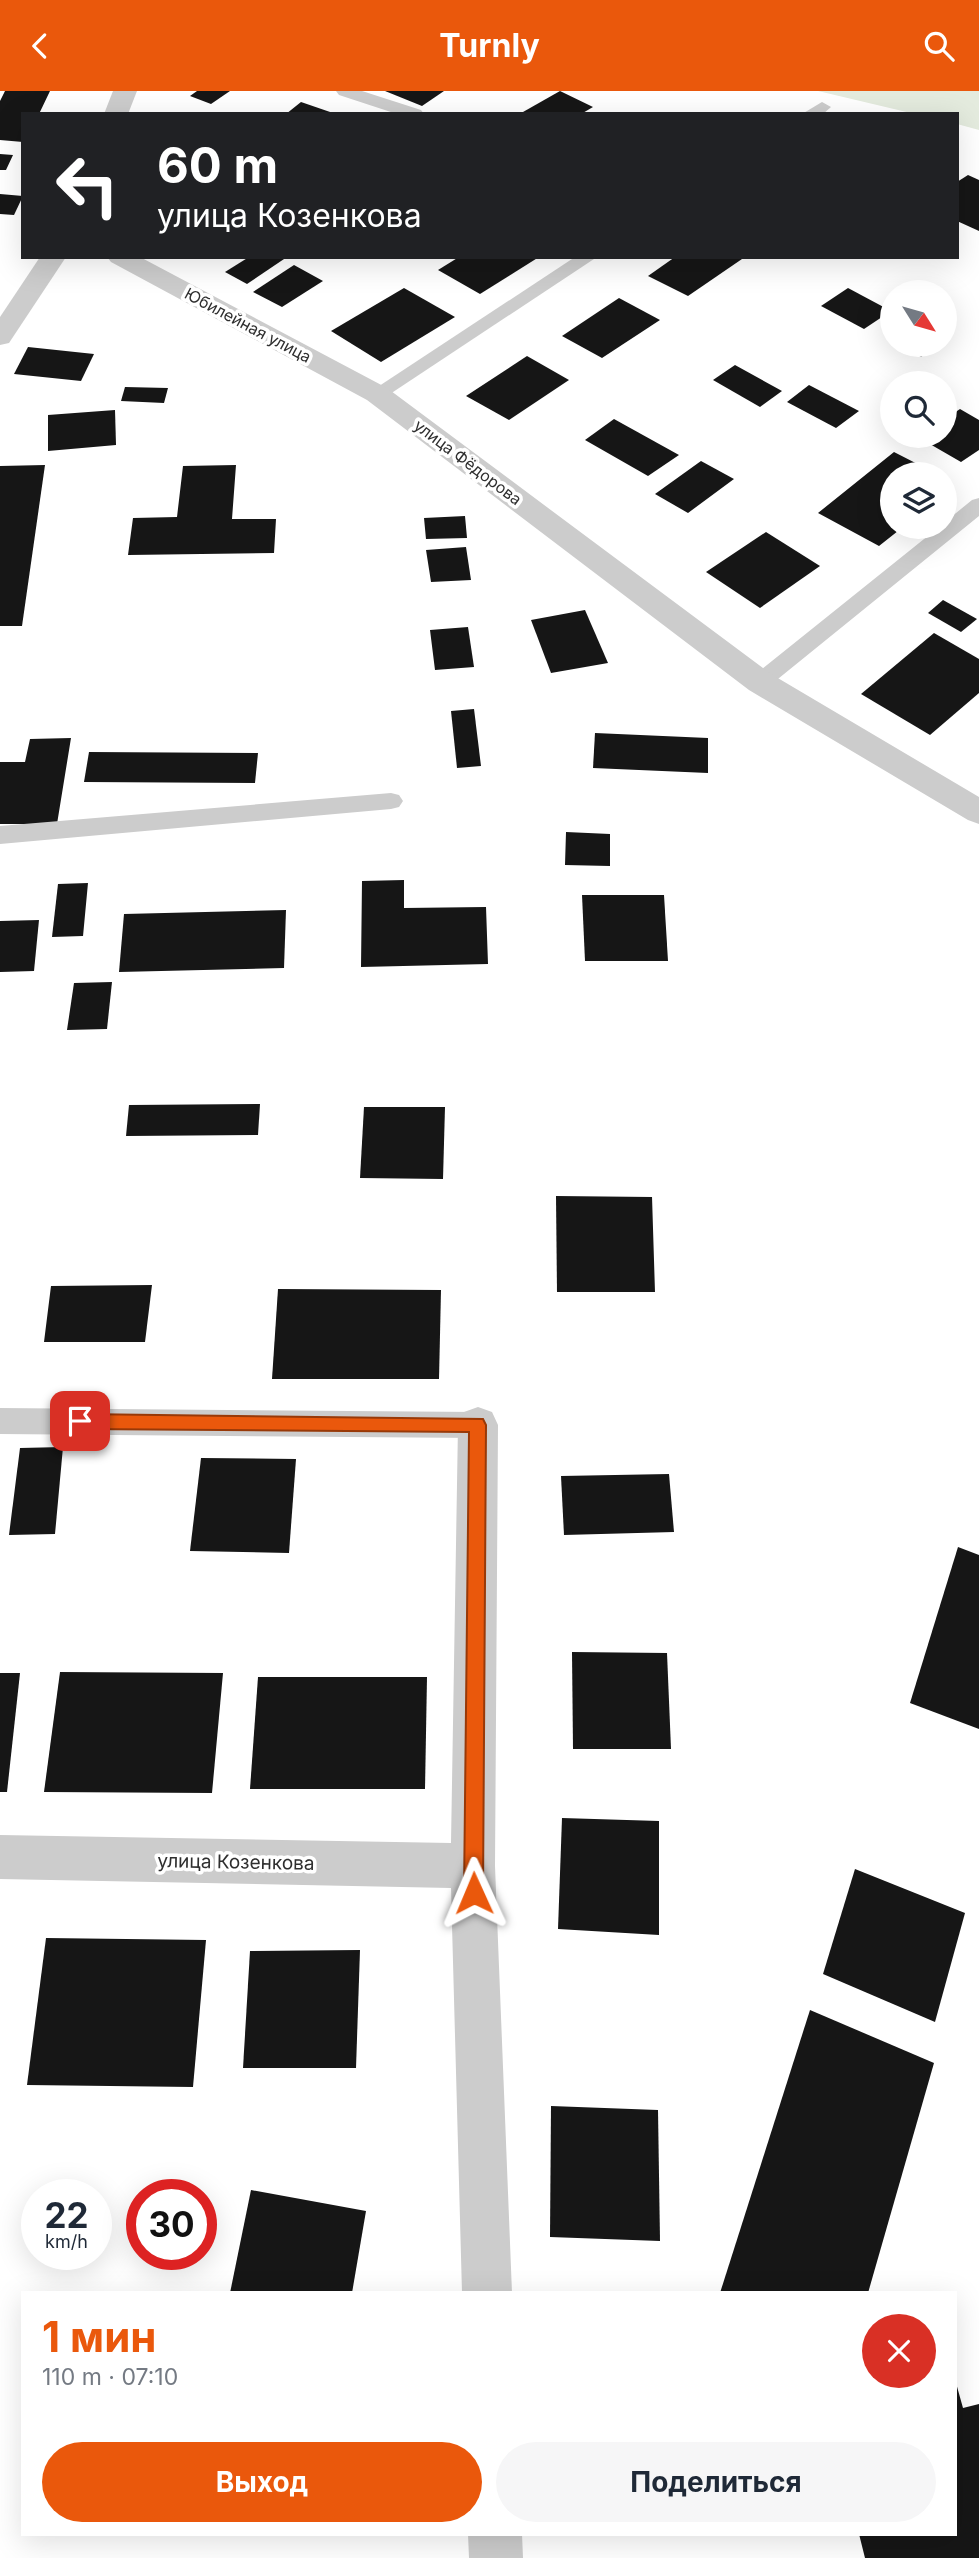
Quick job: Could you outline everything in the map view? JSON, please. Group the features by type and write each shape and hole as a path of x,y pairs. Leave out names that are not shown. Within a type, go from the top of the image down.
{"street":[{"path":"117,112 125,91"},
{"path":"0,337 52,259"},
{"name":"Юбилейная улица","path":"124,259 377,394"},
{"name":"улица Фёдорова","path":"377,394 761,682 979,812"},
{"path":"478,1425 473,1866 487,2291"},
{"name":"улица Козенкова","path":"0,1857 473,1866"},
{"path":"495,2536 496,2558"}],"lane":[{"path":"345,91 409,112"},
{"path":"377,394 586,259"},
{"path":"761,682 979,505"},
{"path":"0,835 391,801"},
{"path":"0,1421 478,1425"}],"shaded area":[{"path":"818,91 979,91 979,130 959,125 959,112 907,112"}],"building":[{"path":"5,91 50,91 40,112 21,112 21,142 0,140 0,101"},
{"path":"197,91 230,91 211,104 190,96"},
{"path":"385,91 444,91 422,106"},
{"path":"560,91 593,107 584,112 523,112"},
{"path":"301,102 330,112 288,112"},
{"path":"0,154 13,155 6,170 0,170"},
{"path":"968,175 979,180 979,231 959,222 959,181"},
{"path":"0,194 21,196 14,215 0,214"},
{"path":"246,259 284,259 247,284 225,272"},
{"path":"456,259 536,259 480,294 438,270"},
{"path":"672,259 742,259 688,296 648,276"},
{"path":"294,265 323,281 282,307 253,292"},
{"path":"404,288 455,317 381,362 331,331"},
{"path":"848,288 880,305 880,318 864,329 821,306"},
{"path":"619,298 660,320 602,358 562,336"},
{"path":"28,347 94,354 81,381 14,374"},
{"path":"527,356 569,380 509,420 466,396"},
{"path":"735,365 782,391 760,407 713,380"},
{"path":"809,385 859,411 836,428 787,402"},
{"path":"125,387 168,388 164,403 121,401"},
{"path":"960,409 979,420 979,450 961,462 937,448 957,448 957,411"},
{"path":"115,410 116,445 48,451 48,415"},
{"path":"614,419 679,455 648,476 585,440"},
{"path":"894,452 914,462 882,462"},
{"path":"701,461 734,479 688,513 655,494"},
{"path":"880,463 880,539 888,539 879,546 818,513"},
{"path":"45,465 22,626 0,626 0,466"},
{"path":"236,465 232,519 276,519 274,553 128,555 133,518 177,517 183,466"},
{"path":"465,516 467,538 426,539 424,518"},
{"path":"766,532 820,566 760,608 706,572"},
{"path":"466,547 471,580 431,582 426,550"},
{"path":"943,600 977,619 961,632 928,613"},
{"path":"585,610 608,663 551,673 531,620"},
{"path":"468,627 474,667 435,670 430,630"},
{"path":"934,633 979,659 979,693 930,735 861,694"},
{"path":"474,709 481,766 457,768 451,711"},
{"path":"595,733 708,738 708,773 593,768"},
{"path":"71,738 57,824 0,824 0,762 25,762 30,739"},
{"path":"89,752 258,753 255,783 84,782"},
{"path":"566,832 610,834 610,866 565,865"},
{"path":"404,880 404,908 486,907 488,964 361,967 362,881"},
{"path":"88,883 83,936 52,937 58,884"},
{"path":"582,895 664,895 668,961 585,961"},
{"path":"286,910 284,968 119,972 124,914"},
{"path":"39,920 34,971 0,972 0,921"},
{"path":"112,982 107,1029 67,1030 74,983"},
{"path":"260,1104 258,1135 126,1136 129,1105"},
{"path":"364,1107 445,1107 443,1179 360,1178"},
{"path":"556,1196 652,1197 655,1292 557,1292"},
{"path":"152,1285 145,1342 44,1342 51,1286"},
{"path":"278,1289 441,1290 439,1379 272,1379"},
{"path":"63,1447 55,1534 9,1535 20,1448"},
{"path":"201,1458 296,1459 289,1553 190,1551"},
{"path":"669,1474 674,1532 564,1535 561,1476"},
{"path":"958,1547 979,1555 979,1729 910,1703"},
{"path":"572,1652 667,1653 671,1749 573,1749"},
{"path":"60,1672 223,1673 212,1793 44,1792"},
{"path":"0,1673 20,1673 7,1792 0,1792"},
{"path":"258,1677 427,1677 425,1789 250,1789"},
{"path":"562,1818 659,1821 659,1935 558,1929"},
{"path":"855,1869 965,1913 935,2022 823,1974"},
{"path":"46,1938 206,1940 193,2087 27,2085"},
{"path":"360,1950 356,2068 243,2068 250,1951"},
{"path":"810,2010 934,2063 869,2291 721,2291"},
{"path":"551,2106 658,2110 660,2241 550,2237"},
{"path":"251,2190 366,2211 352,2291 230,2291"},
{"path":"957,2387 963,2408 979,2404 979,2558 865,2558 860,2536 957,2536"}],"route":[{"path":"80,1421 478,1425 474,1893"}]}
